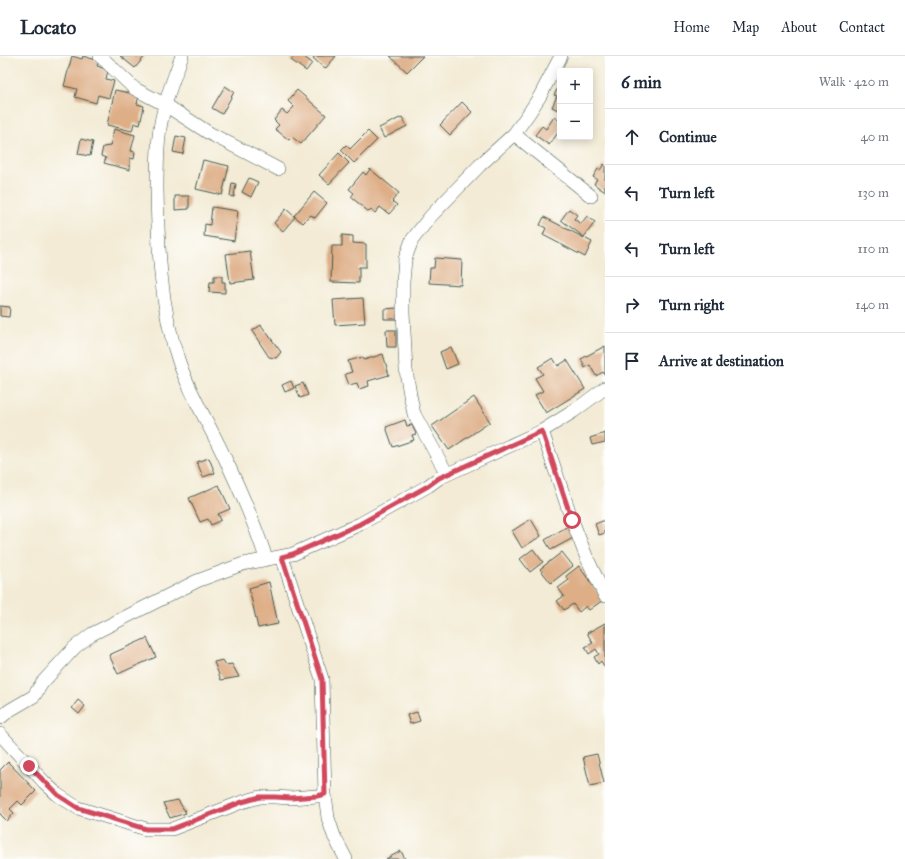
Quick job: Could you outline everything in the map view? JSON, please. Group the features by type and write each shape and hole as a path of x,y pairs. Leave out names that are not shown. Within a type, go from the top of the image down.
{"street":[{"path":"100,56 135,89 164,104 209,133 278,169"},
{"path":"182,56 164,104 159,130 157,164 158,209 164,303 179,362 193,396 238,487 257,530 266,558"},
{"path":"447,474 414,414 410,395 406,370 403,312 405,258 412,240 430,217 480,165 514,134 540,96 561,56"},
{"path":"514,134 591,196"},
{"path":"0,718 10,710 34,696 42,683 75,647 92,634 198,581 243,564 266,558 282,557 293,554 360,524 423,489 439,478 542,431 574,411 605,388"},
{"path":"542,431 572,520 586,556 605,596"},
{"path":"282,557 322,679 325,794 328,818 334,836 346,859"},
{"path":"0,734 58,795 78,808 146,829 172,829 242,802 260,797 291,798 325,794"}],"building":[{"path":"72,56 82,59 83,56 99,61 97,66 108,70 106,79 114,81 109,98 98,95 96,103 75,97 77,89 64,86"},
{"path":"120,56 145,56 135,68"},
{"path":"294,56 303,56 312,63 306,71 291,60"},
{"path":"315,56 336,56 325,69 313,58"},
{"path":"390,56 423,56 407,72"},
{"path":"225,86 234,92 222,114 212,108"},
{"path":"115,90 139,95 137,104 144,106 140,125 134,123 132,131 107,125"},
{"path":"297,90 326,115 301,144 292,137 289,140 275,129 279,125 274,120 282,110 287,114 294,107 288,101"},
{"path":"557,96 557,110 552,107"},
{"path":"462,102 472,112 450,135 440,125"},
{"path":"402,117 407,126 384,138 379,128"},
{"path":"554,117 557,119 557,134 549,145 535,135 542,126 546,129"},
{"path":"114,129 135,135 131,151 135,152 134,159 130,158 130,170 104,163 106,158 101,156 103,147 110,146"},
{"path":"368,131 377,140 354,163 341,150 346,145 350,149"},
{"path":"176,136 186,138 183,154 173,152"},
{"path":"81,139 93,142 90,156 78,154"},
{"path":"339,153 349,163 329,184 319,175"},
{"path":"203,160 229,166 222,195 196,189"},
{"path":"604,164 605,192 594,184 597,179 593,177 598,169 600,170"},
{"path":"370,169 399,193 392,201 397,205 389,214 380,207 375,213 371,210 369,212 351,197 354,193 349,189 363,172 366,175"},
{"path":"249,178 258,182 251,197 242,192"},
{"path":"232,183 236,184 234,197 230,196"},
{"path":"314,192 327,203 315,218 311,215 303,223 294,216"},
{"path":"175,196 189,196 189,209 175,210"},
{"path":"212,207 238,211 234,241 204,236 205,224 210,225"},
{"path":"286,209 295,217 283,231 274,223"},
{"path":"569,209 577,215 574,219 581,224 587,216 595,222 584,237 561,220"},
{"path":"544,217 592,242 585,257 543,235 546,228 540,225"},
{"path":"342,235 353,236 353,243 366,244 366,267 359,267 359,283 331,282 332,246 342,246"},
{"path":"250,251 254,280 230,283 226,254"},
{"path":"435,258 462,260 461,285 429,283 430,268 434,268"},
{"path":"214,276 222,276 222,282 225,282 225,293 209,292 210,282 214,282"},
{"path":"363,298 365,323 335,325 333,300"},
{"path":"0,306 10,307 9,317 0,316"},
{"path":"397,308 397,319 384,319 384,309"},
{"path":"261,325 281,352 276,358 269,357 252,331"},
{"path":"386,330 396,330 396,347 387,347"},
{"path":"605,346 605,375 603,372 596,376 590,365 585,368 581,359"},
{"path":"451,347 458,364 446,369 440,352"},
{"path":"383,354 389,375 368,381 369,386 359,389 357,383 349,385 345,374 352,372 348,361 363,357 364,360"},
{"path":"553,358 558,366 567,360 585,389 546,413 535,395 543,391 535,378 543,374 538,367"},
{"path":"291,381 294,388 285,392 282,385"},
{"path":"303,383 308,395 300,398 295,386"},
{"path":"474,397 490,422 449,450 432,426"},
{"path":"405,420 407,426 412,425 416,434 412,435 414,440 393,447 386,427"},
{"path":"605,433 605,442 592,445 590,438"},
{"path":"209,458 215,473 203,477 197,462"},
{"path":"219,485 230,509 218,514 221,520 211,525 208,519 200,522 189,498"},
{"path":"531,519 541,536 522,548 512,531"},
{"path":"605,520 605,533 599,535 595,524"},
{"path":"568,526 575,537 551,550 545,540"},
{"path":"533,549 543,562 530,572 520,559"},
{"path":"562,552 573,566 551,583 540,569"},
{"path":"579,566 603,600 589,610 586,606 579,612 573,604 564,610 557,601 564,596 558,588 569,580 566,576"},
{"path":"269,582 278,624 258,628 249,588"},
{"path":"605,623 605,668 601,661 598,664 594,657 599,654 596,649 589,654 585,647 593,643 587,633"},
{"path":"147,638 156,657 118,674 109,655"},
{"path":"223,660 226,665 232,664 239,677 221,680 214,662"},
{"path":"78,700 85,706 79,714 72,708"},
{"path":"417,712 420,721 410,724 407,715"},
{"path":"597,754 604,783 590,786 583,757"},
{"path":"8,762 36,791 22,805 18,801 10,809 14,813 7,821 0,814 0,770"},
{"path":"178,800 186,813 170,818 163,803"},
{"path":"401,851 405,859 386,859"}],"route":[{"path":"29,766 58,795 78,808 146,829 172,829 242,802 260,797 291,798 325,794 324,698 322,679 282,557 293,554 360,524 428,486 439,478 542,431 572,520"}]}
